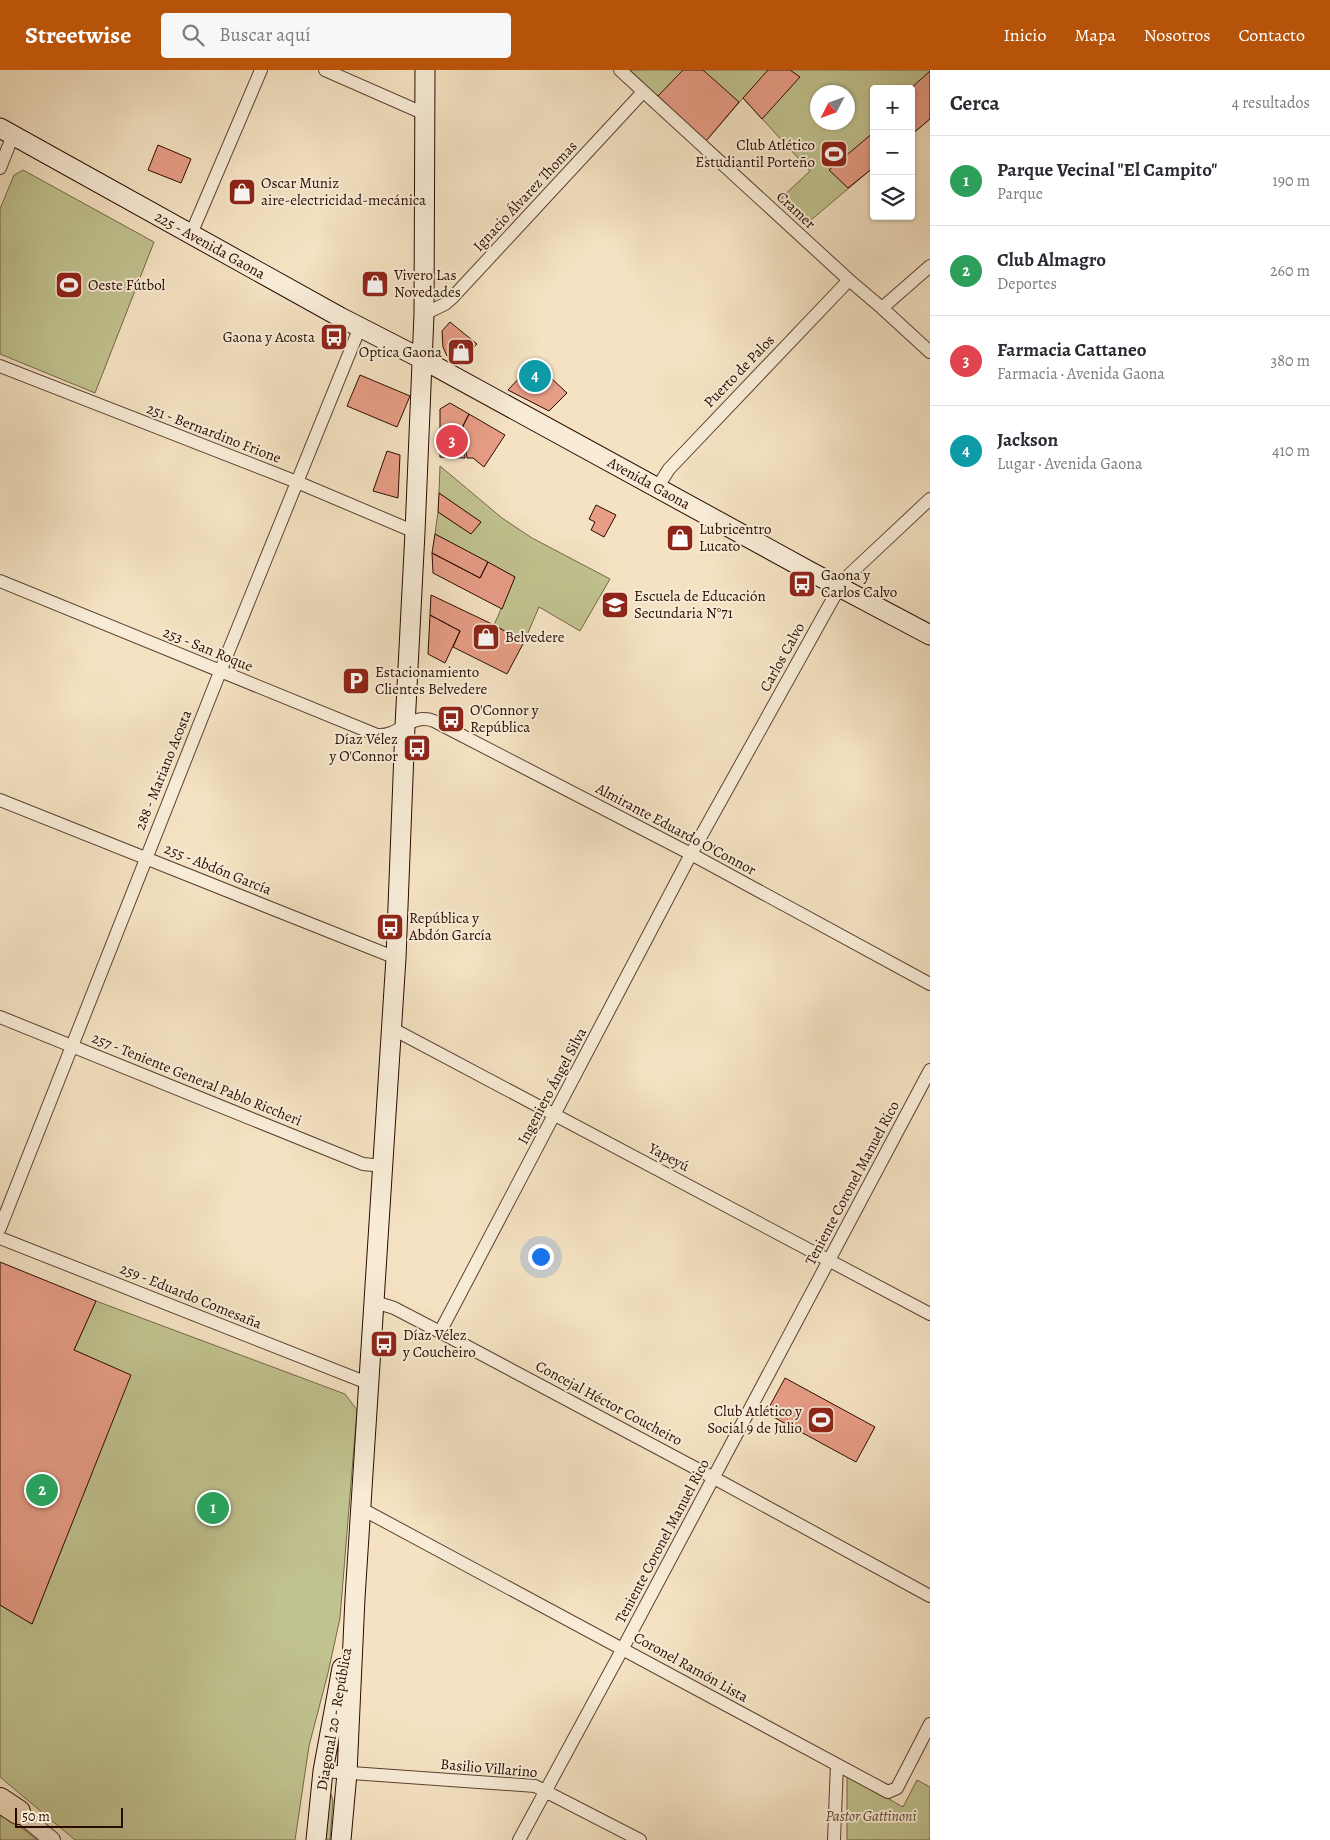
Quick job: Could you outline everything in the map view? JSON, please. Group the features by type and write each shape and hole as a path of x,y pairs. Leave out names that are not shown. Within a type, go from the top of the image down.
{"main road":[{"path":"341,1840 347,1773 355,1598 370,1384 382,1166 393,1029 424,314 425,70"},
{"name":"225 - Avenida Gaona","path":"7,132 360,327 422,359"},
{"name":"Avenida Gaona","path":"422,359 839,588 930,635"},
{"name":"Diagonal 20 - República","path":"316,1840 323,1771 355,1598"}],"street":[{"path":"191,234 261,70"},
{"path":"325,70 425,114"},
{"name":"Cramer","path":"620,70 930,352"},
{"name":"Ignacio Álvarez Thomas","path":"424,314 452,298 643,92"},
{"path":"0,168 7,132"},
{"path":"882,308 930,266"},
{"name":"Puerto de Palos","path":"658,488 669,469 849,280"},
{"name":"288 - Mariano Acosta","path":"0,1228 146,857 360,327"},
{"name":"251 - Bernardino Frione","path":"0,366 297,482 415,532"},
{"name":"Carlos Calvo","path":"691,854 839,588 850,574 930,499"},
{"name":"253 - San Roque","path":"0,581 377,735 392,733 405,726"},
{"name":"Almirante Eduardo O'Connor","path":"405,726 424,717 434,721 691,854 930,984"},
{"name":"255 - Abdón García","path":"0,800 396,958"},
{"name":"Ingeniero Ángel Silva","path":"440,1332 691,854"},
{"name":"257 - Teniente General Pablo Riccheri","path":"0,1018 363,1164 382,1166"},
{"name":"Yapeyú","path":"393,1029 930,1314"},
{"name":"Teniente Coronel Manuel Rico","path":"519,1840 714,1478 930,1070"},
{"name":"259 - Eduardo Comesaña","path":"0,1238 370,1384"},
{"name":"Concejal Héctor Coucheiro","path":"375,1302 394,1308 440,1332 930,1596"},
{"name":"Coronel Ramón Lista","path":"362,1509 888,1792 898,1788 930,1724"},
{"path":"834,1840 837,1765"},
{"name":"Basilio Villarino","path":"323,1771 525,1784 545,1790 640,1840"},
{"path":"0,1796 9,1806 52,1840"}],"green space":[{"name":"Club Atlético Estudiantil Porteño","path":"630,70 930,70 930,119 915,132 915,85 870,85 870,170 805,225 778,201 810,171 743,98 706,141"},
{"name":"Oeste Fútbol","path":"23,170 154,242 95,393 0,354 0,209 14,175"},
{"path":"440,466 502,518 532,538 610,579 580,631 539,607 524,642 494,625 515,577 435,534 438,512 471,534 481,522 439,493"},
{"path":"96,1301 345,1394 357,1410 340,1618 309,1746 295,1840 75,1840 0,1777 0,1605 32,1624 130,1375 74,1350"},
{"name":"Pastor Gattinoni","path":"847,1775 903,1807 917,1780 930,1787 930,1840 847,1840"},
{"path":"330,1792 333,1800 330,1840 323,1840"},
{"path":"0,1810 37,1840 0,1840"}],"building":[{"path":"683,70 703,70 739,102 706,141 658,96"},
{"path":"768,70 790,70 800,77 762,119 743,98"},
{"path":"930,71 930,119 915,132 915,85"},
{"path":"870,135 870,170 848,188 829,170"},
{"path":"158,145 191,159 181,183 148,170"},
{"path":"450,322 477,344 460,362 447,356 443,347 442,331"},
{"path":"534,362 567,393 549,411 508,390"},
{"path":"360,375 410,396 397,427 347,406"},
{"path":"450,403 469,414 463,426 465,458 440,457 440,409"},
{"path":"469,414 505,435 484,467 473,458 467,458 463,426"},
{"path":"387,451 400,455 398,498 373,491"},
{"path":"439,493 481,522 471,534 438,512"},
{"path":"596,505 616,515 604,537 591,530 595,522 589,519"},
{"path":"435,534 488,562 480,578 432,553"},
{"path":"432,553 480,578 488,562 515,577 502,609 433,573"},
{"name":"Belvedere","path":"431,595 494,625 524,642 507,674 453,647 460,631 430,615"},
{"name":"Belvedere","path":"430,615 460,631 445,663 428,654"},
{"path":"0,1262 96,1301 74,1350 131,1375 32,1624 0,1605"},
{"name":"Club Atlético y Social 9 de Julio","path":"785,1378 875,1427 856,1462 766,1413"}],"place":[{"name":"Club Atlético Estudiantil Porteño","path":"834,154"},
{"name":"Oscar Muniz aire-electricidad-mecánica","path":"242,192"},
{"name":"Vivero Las Novedades","path":"375,284"},
{"name":"Oeste Fútbol","path":"69,285"},
{"name":"Gaona y Acosta","path":"334,337"},
{"name":"Optica Gaona","path":"461,352"},
{"name":"Jackson","path":"535,376"},
{"name":"Farmacia Cattaneo","path":"452,441"},
{"name":"Lubricentro Lucato","path":"680,538"},
{"name":"Gaona y Carlos Calvo","path":"802,584"},
{"name":"Escuela de Educación Secundaria N°71","path":"615,605"},
{"name":"Belvedere","path":"486,637"},
{"name":"Estacionamiento Clientes Belvedere","path":"356,681"},
{"name":"O'Connor y República","path":"451,719"},
{"name":"Díaz Vélez y O'Connor","path":"417,748"},
{"name":"República y Abdón García","path":"390,927"},
{"name":"Díaz Vélez y Coucheiro","path":"384,1344"},
{"name":"Club Atlético y Social 9 de Julio","path":"821,1420"},
{"name":"Club Almagro","path":"42,1490"},
{"name":"Parque Vecinal \"El Campito\"","path":"213,1508"}]}
